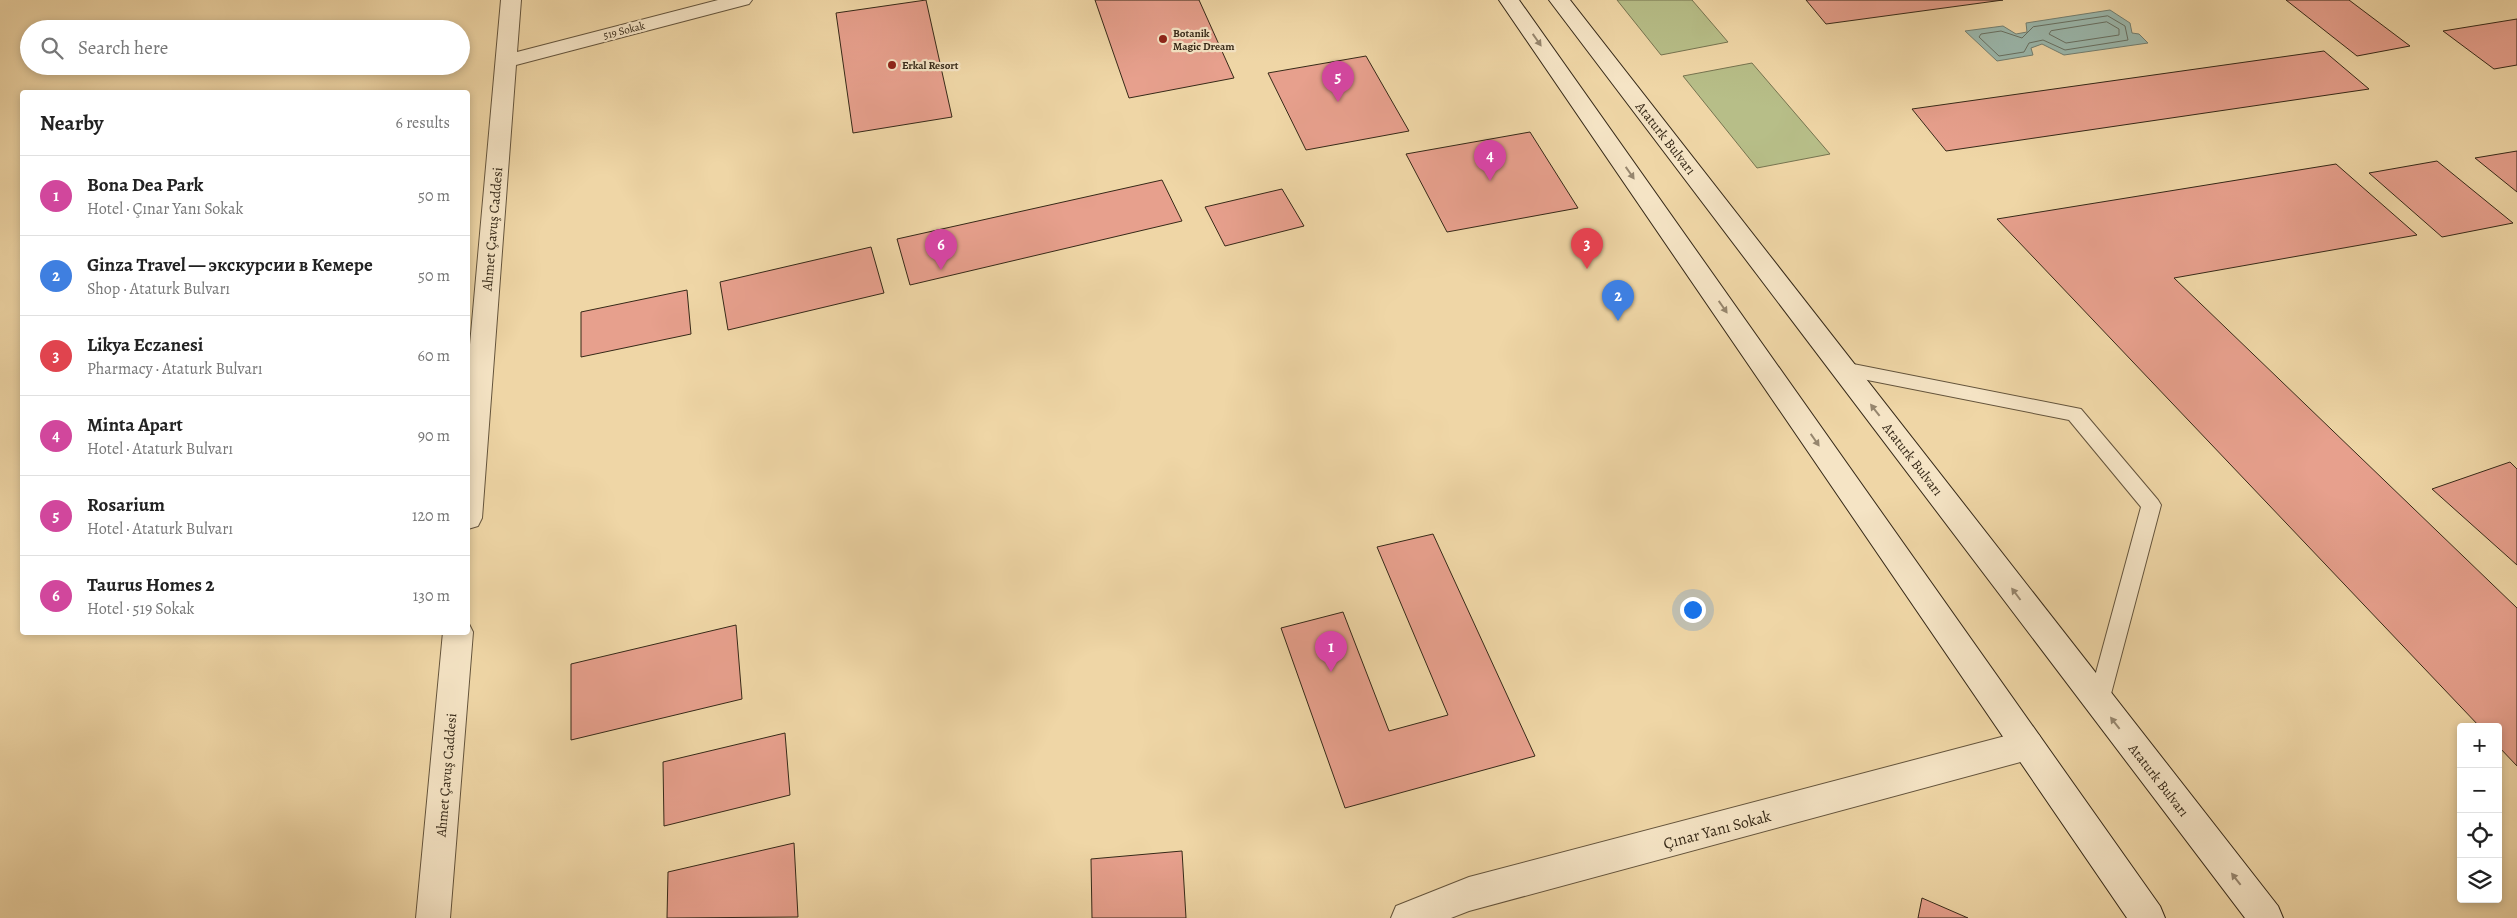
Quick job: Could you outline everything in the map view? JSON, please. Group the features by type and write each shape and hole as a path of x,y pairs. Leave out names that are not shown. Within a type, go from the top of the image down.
{"main road":[{"name":"Ahmet Çavuş Caddesi","path":"470,494 511,0"},
{"name":"519 Sokak","path":"506,61 742,0"},
{"path":"1509,0 2148,918"},
{"name":"Ataturk Bulvarı","path":"1559,0 2266,918"},
{"name":"Ahmet Çavuş Caddesi","path":"434,918 458,635"},
{"name":"Çınar Yanı Sokak","path":"1408,918 1469,894 2028,745"}],"lane":[{"path":"1843,368 2076,414 2151,504 2099,702"}],"green space":[{"path":"1617,0 1692,0 1728,42 1661,55"},
{"path":"1752,63 1830,154 1757,168 1683,76"}],"water":[{"path":"2110,10 2130,23 2132,33 2139,34 2148,43 2064,55 2042,44 2031,48 2033,55 1997,61 1965,31 2003,26 2016,34 2027,32 2026,23"}],"building":[{"name":"Erkal Resort","path":"926,0 952,117 853,133 836,13"},
{"name":"Botanik Magic Dream","path":"1095,0 1199,0 1234,78 1129,98"},
{"path":"1806,0 2003,0 1826,24"},
{"path":"2286,0 2349,0 2410,46 2357,56"},
{"path":"2517,19 2517,65 2494,69 2443,31"},
{"path":"2324,51 2369,89 1946,151 1912,109"},
{"path":"1366,56 1409,131 1306,150 1268,73"},
{"path":"1530,132 1578,208 1447,232 1406,154"},
{"path":"2517,151 2517,192 2475,158"},
{"path":"2437,161 2513,223 2442,237 2369,173"},
{"path":"2336,164 2417,235 2174,278 2517,608 2517,766 2502,750 2502,723 2476,723 1997,219"},
{"path":"1162,180 1182,221 910,285 897,239"},
{"path":"1282,189 1304,226 1225,246 1205,207"},
{"path":"871,247 884,293 728,330 720,282"},
{"path":"687,290 691,334 581,357 581,312"},
{"path":"2510,462 2517,469 2517,565 2432,489"},
{"path":"1433,534 1535,756 1345,808 1281,628 1343,612 1389,731 1448,715 1377,547"},
{"path":"736,625 742,699 571,740 571,664"},
{"path":"785,733 790,795 664,826 663,762"},
{"path":"794,843 798,917 667,918 668,872"},
{"path":"1182,851 1186,918 1092,918 1091,859"},
{"path":"1922,898 1968,918 1918,918"}],"place":[{"name":"Botanik Magic Dream","path":"1163,39"},
{"name":"Erkal Resort","path":"892,65"},
{"name":"Rosarium","path":"1338,102"},
{"name":"Minta Apart","path":"1490,181"},
{"name":"Likya Eczanesi","path":"1587,269"},
{"name":"Taurus Homes 2","path":"941,270"},
{"name":"Ginza Travel — экскурсии в Кемере","path":"1618,321"},
{"name":"Bona Dea Park","path":"1331,672"}]}
